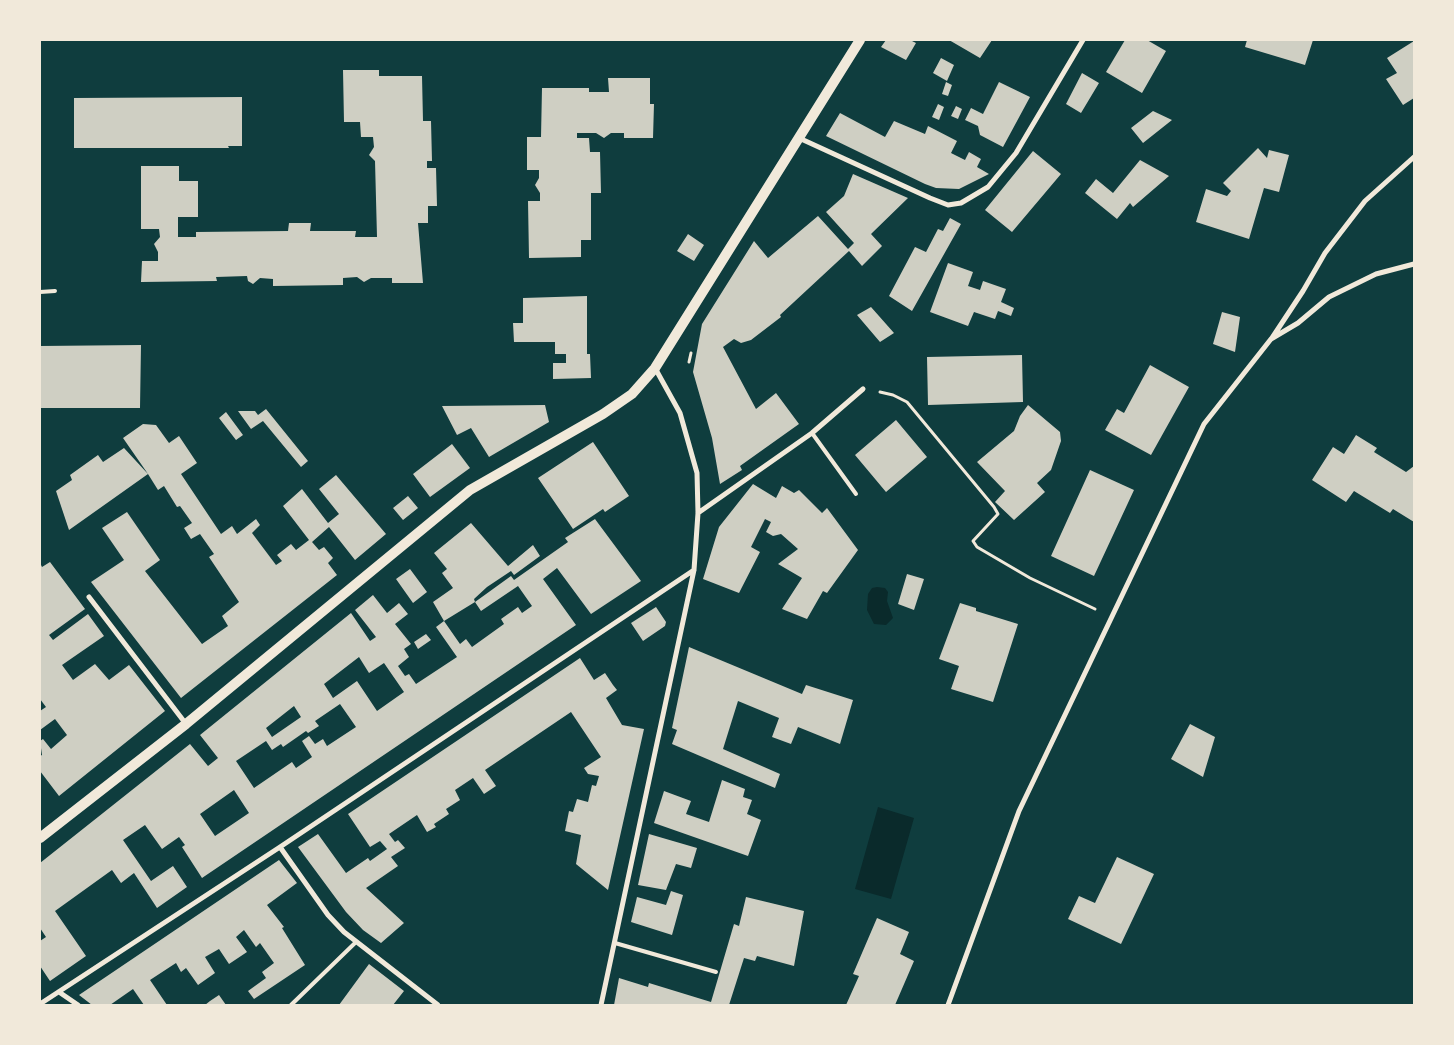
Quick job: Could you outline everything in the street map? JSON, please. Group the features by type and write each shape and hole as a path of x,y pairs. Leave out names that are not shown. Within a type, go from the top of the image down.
{"main road":[{"path":"40,838 186,724 470,490 603,414 632,394 655,368 860,40"}],"street":[{"path":"798,138 930,198 948,205 961,204 988,188 1016,154 1083,40"},
{"path":"948,1005 1019,811 1204,424 1271,340 1303,291 1324,253 1365,201 1414,157"},
{"path":"1271,340 1298,323 1329,297 1376,274 1414,264"},
{"path":"601,1005 694,570 698,513 696,473 680,413 655,368"},
{"path":"698,513 812,433 863,389"},
{"path":"40,1004 280,847 694,570"},
{"path":"89,597 186,724"},
{"path":"280,847 328,915 356,943 438,1005"},
{"path":"59,992 78,1005"}],"lane":[{"path":"40,292 55,291"},
{"path":"812,433 856,494"},
{"path":"291,1005 356,943"},
{"path":"615,943 716,972"}],"path":[{"path":"863,389 893,395 907,402 994,506 998,514 973,541 977,547 1030,578 1111,616"}],"water":[{"path":"872,588 885,588 888,592 887,601 893,618 886,625 874,624 867,610 868,594"},
{"path":"878,807 914,818 891,899 855,889"}],"building":[{"path":"886,40 910,40 916,43 906,60 881,47"},
{"path":"949,40 992,40 980,58"},
{"path":"1125,40 1147,40 1166,51 1142,93 1106,72"},
{"path":"1247,40 1313,40 1305,65 1245,47"},
{"path":"1414,41 1414,98 1403,105 1386,79 1397,73 1387,58"},
{"path":"941,58 954,65 947,81 933,73"},
{"path":"343,70 379,70 379,76 422,76 423,121 431,121 432,161 427,161 427,168 436,168 437,206 428,206 428,223 418,223 423,283 392,283 392,278 371,278 364,282 357,277 343,278 343,285 273,286 273,279 260,278 253,284 248,281 247,276 216,277 217,281 141,282 142,261 158,261 158,252 154,244 160,237 159,229 141,229 141,166 179,166 179,181 198,181 198,217 178,217 178,237 196,237 196,232 288,231 289,223 311,223 310,231 356,231 355,237 377,237 375,161 369,155 374,147 373,137 361,137 360,122 344,122"},
{"path":"1082,73 1099,83 1081,113 1066,104"},
{"path":"608,78 650,78 650,104 654,104 653,138 624,138 624,133 611,133 604,138 596,133 577,133 577,138 589,138 590,152 600,152 601,193 591,193 591,240 581,240 581,257 529,258 528,201 540,201 540,193 535,185 539,178 539,170 527,170 527,137 541,137 542,88 589,88 589,92 609,92"},
{"path":"946,82 952,85 948,96 942,94"},
{"path":"999,82 1030,97 1003,147 980,135 978,126 965,120 971,108 983,114"},
{"path":"242,97 242,146 228,146 229,148 74,148 74,98"},
{"path":"938,104 944,107 939,120 932,117"},
{"path":"956,106 962,109 958,119 951,116"},
{"path":"1153,111 1172,120 1143,143 1131,128"},
{"path":"840,113 885,137 894,121 925,134 928,126 957,141 951,153 965,160 969,152 981,159 977,167 989,174 959,189 936,188 925,184 826,136"},
{"path":"1258,148 1267,158 1269,150 1289,155 1279,192 1264,188 1249,239 1196,222 1206,189 1227,196 1231,191 1223,183"},
{"path":"1033,151 1061,174 1012,232 985,210"},
{"path":"1140,160 1169,176 1133,207 1130,203 1117,219 1085,193 1096,179 1113,193"},
{"path":"853,174 908,198 871,234 882,246 862,266 849,251 780,315 781,317 751,340 741,343 734,339 723,347 756,409 776,393 799,424 740,466 742,470 720,484 712,438 693,372 702,324 754,241 768,258 818,216 848,249 854,243 826,212 844,196"},
{"path":"950,218 961,224 912,311 889,296 915,247 926,252 938,229 943,231"},
{"path":"688,234 704,245 694,261 677,251"},
{"path":"948,263 973,272 968,286 980,290 983,281 1006,289 1001,302 1014,308 1011,316 998,311 995,319 974,312 968,326 930,312"},
{"path":"587,296 587,354 590,354 591,378 553,379 553,363 566,363 566,354 555,354 555,342 514,342 513,323 523,323 523,298"},
{"path":"871,307 894,333 880,342 857,315"},
{"path":"1222,312 1240,317 1235,352 1213,344"},
{"path":"141,345 140,408 40,408 40,346"},
{"path":"1022,355 1023,402 928,405 927,357"},
{"path":"1150,365 1189,387 1151,455 1105,430 1117,409 1124,413"},
{"path":"545,405 549,422 489,457 471,428 457,435 442,406"},
{"path":"1028,405 1060,432 1061,441 1051,470 1037,483 1045,492 1014,520 995,502 1005,491 977,462 1014,431 1020,416"},
{"path":"266,409 308,461 301,467 263,421 251,429 238,411 255,411 258,415"},
{"path":"226,412 243,435 236,440 219,418"},
{"path":"896,420 927,457 886,492 855,455"},
{"path":"143,424 156,425 169,443 179,436 197,463 181,474 221,534 232,526 237,534 256,519 260,525 252,533 276,565 282,561 277,555 291,544 296,550 309,540 283,506 302,489 328,523 339,514 319,489 336,475 386,534 355,560 329,527 312,542 319,550 324,547 333,558 328,563 337,575 181,698 91,582 124,560 102,528 127,512 160,560 145,571 202,644 228,626 222,616 239,602 209,557 214,554 200,534 191,539 184,528 192,523 180,506 177,507 164,486 158,490 123,438"},
{"path":"1356,435 1377,448 1374,452 1406,472 1414,466 1414,522 1393,509 1390,513 1354,491 1346,502 1312,480 1333,447 1344,454"},
{"path":"593,442 629,496 605,512 603,509 573,529 538,478"},
{"path":"452,444 470,468 430,497 413,474"},
{"path":"124,448 148,474 69,530 56,491 72,480 70,475 98,455 103,462"},
{"path":"1090,470 1134,490 1094,576 1051,556"},
{"path":"753,484 776,498 782,486 794,493 799,490 822,513 827,508 858,550 827,593 823,591 807,619 782,609 802,578 778,564 798,549 781,534 773,536 766,532 771,522 765,519 751,547 760,552 739,593 703,579 719,527"},
{"path":"408,496 418,508 403,520 393,508"},
{"path":"595,519 641,581 591,614 557,568 543,579 576,625 202,878 182,847 185,845 179,837 162,849 145,825 123,840 151,881 173,866 187,887 157,908 134,873 121,883 112,870 55,911 86,956 50,981 40,966 40,941 46,937 40,928 40,863 190,744 208,766 218,758 200,735 351,613 370,641 376,637 355,610 373,595 387,613 399,603 408,614 395,624 411,644 404,649 409,657 398,666 405,676 409,674 416,684 457,657 436,627 444,621 460,644 466,639 472,647 504,624 501,619 518,607 522,613 532,606 518,586 481,611 475,602 511,576 514,580 568,542 565,538","holes":["359,657 369,673 384,663 404,692 377,711 357,681 333,698 324,684","340,704 356,727 327,746 323,739 315,744 309,736 302,741 312,757 296,768 292,762 254,788 236,761 266,741 272,750 281,744 283,747 306,731 308,733 319,726 315,721","294,706 301,717 272,737 266,728","234,790 249,813 215,836 200,814"]},
{"path":"471,523 508,566 533,545 540,556 514,575 511,571 487,587 474,599 475,602 444,621 433,602 453,588 442,573 447,569 434,553"},
{"path":"50,562 85,609 49,635 53,640 88,614 104,636 62,665 73,680 95,664 109,680 129,665 165,711 59,796 40,771 40,756 42,755 40,741 43,739 51,749 67,735 55,719 40,730 40,711 46,707 40,699 40,563 42,567"},
{"path":"410,569 427,592 413,603 396,579"},
{"path":"907,574 924,579 914,610 898,604"},
{"path":"960,603 976,608 976,611 1018,624 993,702 951,689 959,666 939,659"},
{"path":"656,607 666,622 665,626 643,641 631,623"},
{"path":"426,634 431,640 418,649 414,642"},
{"path":"689,647 802,694 806,685 853,700 840,744 798,727 791,744 772,737 779,718 738,701 723,749 780,774 775,788 672,744 677,730 672,728"},
{"path":"580,658 594,680 605,673 617,690 606,698 622,725 644,729 608,890 576,864 581,835 565,831 569,811 573,812 577,799 588,802 592,785 596,786 599,776 588,774 584,768 601,757 571,712 485,770 496,786 484,794 473,778 455,790 460,800 446,809 449,814 434,824 436,827 427,832 417,815 389,834 395,842 398,840 405,848 391,857 398,866 366,888 404,923 381,943 363,930 346,912 298,847 318,834 346,873 368,858 370,861 387,849 380,841 370,847 348,814"},
{"path":"1190,724 1215,737 1203,777 1171,759"},
{"path":"722,780 745,789 743,797 752,800 747,814 761,820 748,856 654,823 664,791 691,801 686,814 709,822"},
{"path":"649,834 697,848 691,868 676,864 666,890 638,885"},
{"path":"1117,857 1154,874 1121,944 1068,919 1079,896 1095,903"},
{"path":"279,860 297,883 267,905 284,927 282,928 305,965 254,999 248,991 266,978 262,972 274,963 260,943 256,947 244,930 236,937 247,952 229,964 219,949 205,957 215,973 198,985 186,968 181,972 176,963 150,980 167,1005 144,1005 133,989 110,1005 92,1005 79,995"},
{"path":"671,891 683,895 672,935 631,922 637,897 666,905"},
{"path":"746,897 804,911 794,966 757,956 755,961 744,958 729,1005 614,1005 619,978 648,987 649,983 711,1002 734,924 739,926"},
{"path":"877,918 909,932 900,954 914,961 895,1005 846,1005 859,976 853,974"},
{"path":"369,964 404,991 393,1005 339,1005"},
{"path":"219,995 226,1005 205,1005 210,1001"}]}
